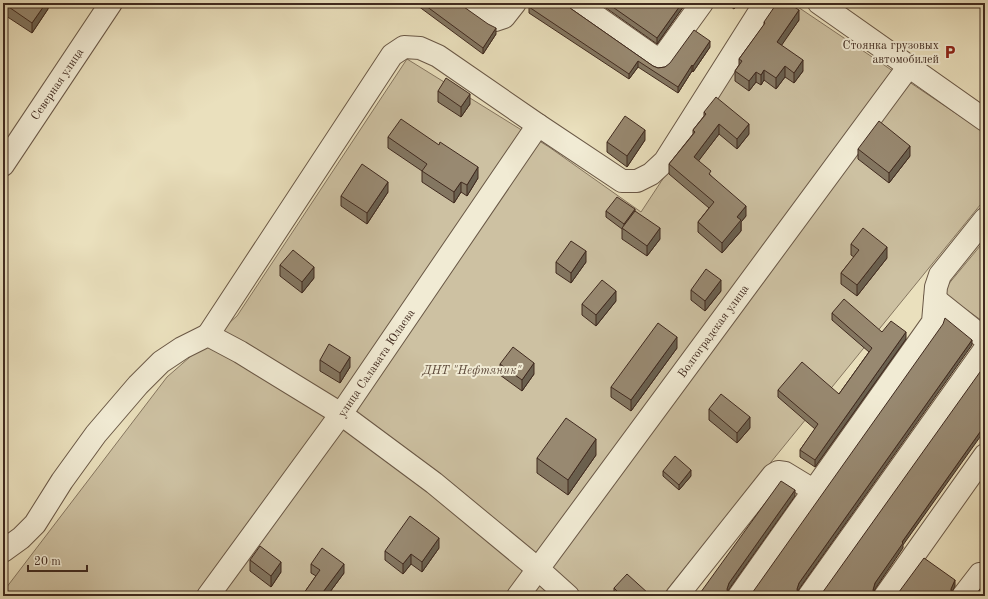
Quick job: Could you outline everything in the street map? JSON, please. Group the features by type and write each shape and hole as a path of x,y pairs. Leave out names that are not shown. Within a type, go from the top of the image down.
{"street":[{"name":"Северная улица","path":"3,165 111,3"},
{"path":"472,3 495,20 504,17 515,3"},
{"path":"577,3 660,61 698,4"},
{"path":"3,551 21,538 35,524 62,481 96,434 138,385 160,362 182,348 208,335 392,55 404,48 420,48 438,56 622,181 637,181 651,174 665,161 765,3"},
{"path":"819,3 985,120"},
{"name":"Волгоградская улица","path":"518,596 909,66"},
{"name":"улица Салавата Юлаева","path":"208,596 341,414 538,125"},
{"path":"739,596 933,322 936,287 940,275 985,219"},
{"path":"935,299 985,339"},
{"path":"208,335 240,352 341,414 434,483 538,569 568,596"},
{"path":"809,596 985,349"},
{"path":"884,596 985,456"},
{"path":"677,596 773,475 778,472 785,472 813,490"},
{"path":"963,596 980,574"}],"green space":[{"name":"ДНТ \"Нефтяник\"","path":"779,3 792,3 985,133 985,199 662,596 3,596 3,592 167,377 237,316 407,59 549,147 641,212"},
{"path":"985,240 985,323 942,292"}],"building":[{"path":"3,3 46,3 32,23"},
{"path":"422,3 461,3 464,7 496,28 483,48"},
{"path":"532,3 566,3 570,8 658,68 665,67 670,63 694,30 710,41 678,87 638,61 629,74 529,7"},
{"path":"607,3 682,3 657,38"},
{"path":"777,3 788,3 799,10 777,42 803,60 794,73 785,66 776,78 764,70 761,75 756,72 749,81 735,71 742,61 739,59 765,23 764,22"},
{"path":"446,78 470,94 461,107 438,91"},
{"path":"716,97 749,124 737,139 719,124 694,157 711,171 709,174 746,206 737,217 741,220 722,243 698,222 714,202 669,164 695,132 693,130 706,114 704,112"},
{"path":"625,116 645,130 627,156 607,142"},
{"path":"401,119 439,145 440,142 478,167 467,185 461,182 454,192 422,171 427,164 388,137"},
{"path":"879,121 910,146 889,173 858,149"},
{"path":"362,164 388,182 367,213 341,196"},
{"path":"617,197 635,209 624,224 606,211"},
{"path":"635,211 660,228 647,246 622,228"},
{"path":"863,228 887,247 857,285 841,273 859,250 851,244"},
{"path":"571,241 586,251 571,273 556,262"},
{"path":"293,250 314,267 302,282 280,265"},
{"path":"706,269 721,280 705,301 691,290"},
{"path":"602,280 616,291 596,315 582,304"},
{"path":"844,299 882,332 891,321 906,332 815,460 800,450 818,424 778,390 802,362 839,394 872,348 832,313"},
{"path":"945,318 972,340 799,583 797,589 798,596 750,596 943,324"},
{"path":"658,323 677,337 631,400 611,387"},
{"path":"329,344 350,357 340,373 320,360"},
{"path":"513,347 534,363 522,380 500,364"},
{"path":"985,365 985,425 902,542 903,543 875,583 873,590 874,596 820,596"},
{"path":"721,394 750,417 737,433 709,409"},
{"path":"566,418 596,439 568,480 537,458"},
{"path":"675,456 691,470 679,485 663,471"},
{"path":"781,481 795,490 729,583 727,589 728,596 698,596"},
{"path":"410,516 439,538 422,562 411,554 403,564 385,551"},
{"path":"260,546 281,562 271,576 250,560"},
{"path":"322,548 344,564 320,596 308,596 304,593 320,570 311,564"},
{"path":"924,558 955,580 951,589 952,596 896,596"},
{"path":"627,574 649,594 647,596 622,596 614,588"},
{"path":"985,582 985,596 975,596"}],"place":[{"name":"Стоянка грузовых автомобилей","path":"950,52"}]}
